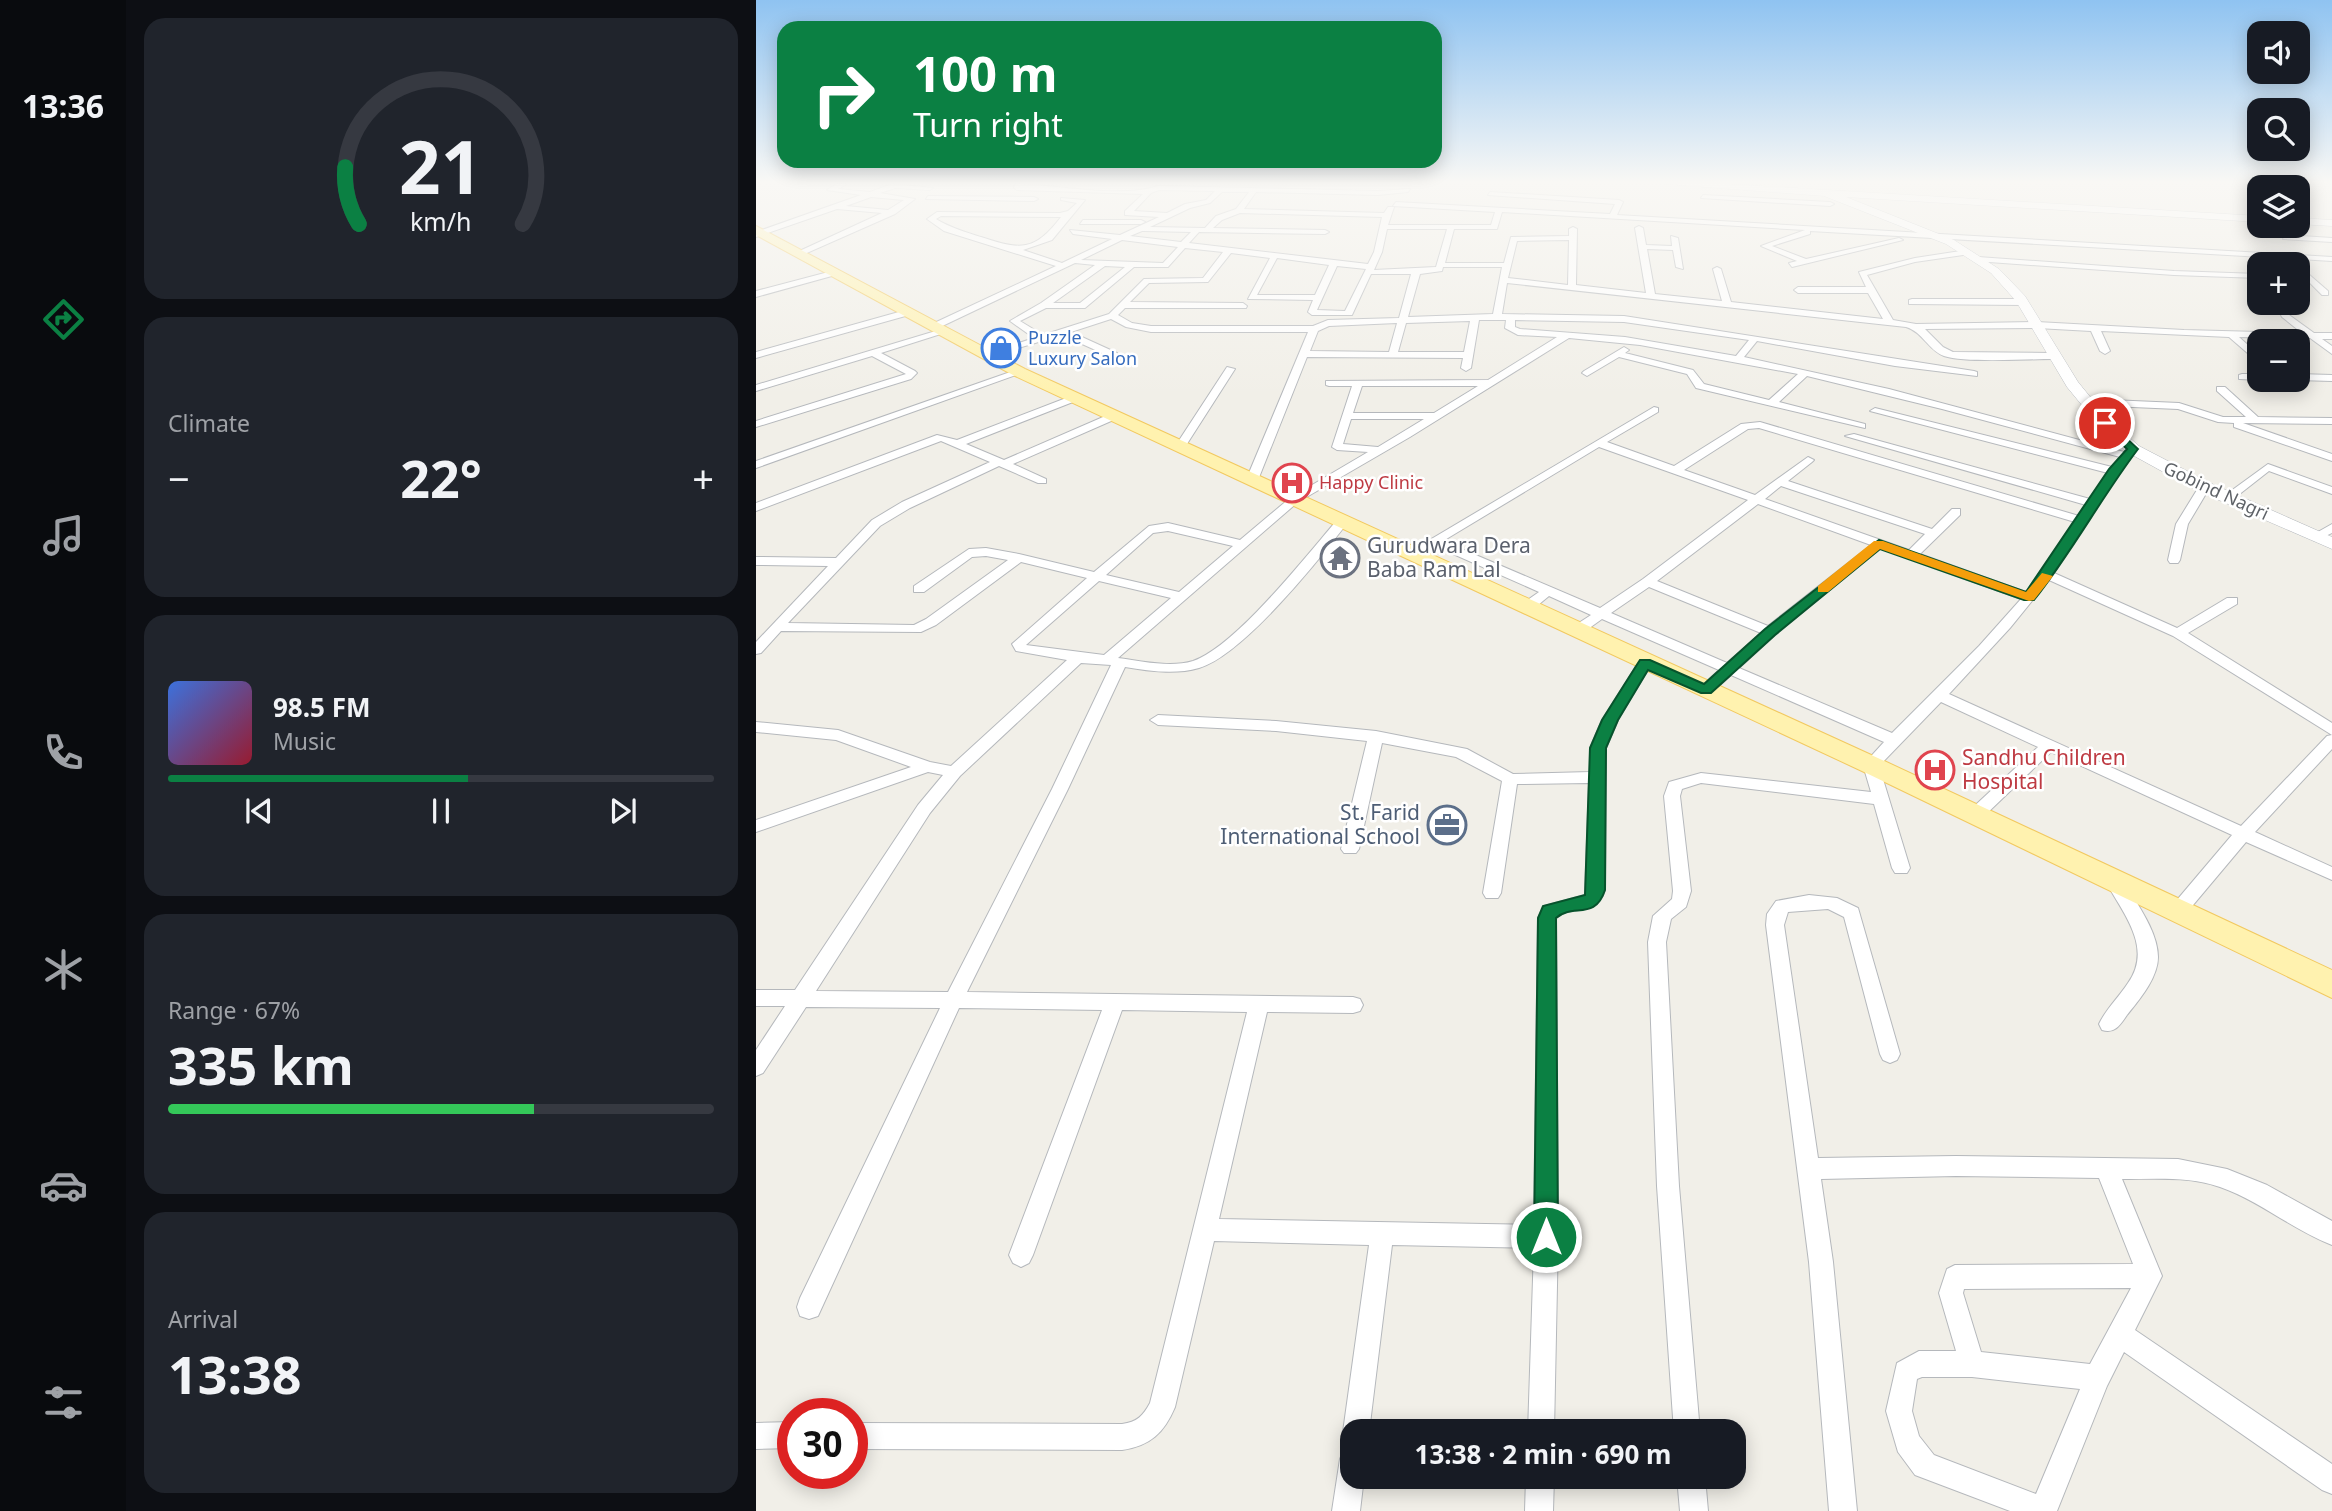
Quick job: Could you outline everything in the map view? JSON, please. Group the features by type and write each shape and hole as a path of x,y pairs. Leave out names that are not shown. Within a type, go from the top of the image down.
{"main road":[{"path":"798,255 836,272 906,313 1019,372 1871,765 2332,985"}],"street":[{"path":"1030,255 1065,266"},
{"path":"756,388 873,353 938,330 1090,255"},
{"path":"1165,265 1175,255"},
{"path":"988,356 1112,316 1141,284 1205,279 1225,255"},
{"path":"1271,255 1368,270 1416,272 1436,271 1444,255"},
{"path":"1275,255 1251,297 1318,298"},
{"path":"1309,260 1312,255"},
{"path":"1349,313 1374,255"},
{"path":"1497,317 1510,255"},
{"path":"1572,289 1573,255"},
{"path":"1643,255 1651,297"},
{"path":"1677,255 1679,267"},
{"path":"1786,255 1805,262"},
{"path":"1792,265 1834,255"},
{"path":"1844,255 1884,268"},
{"path":"1890,323 1862,274 1884,268 1973,255 2174,274 2247,276"},
{"name":"Gobind Nagri","path":"1973,255 2009,283 2024,302 2053,356 2130,453 2332,544"},
{"path":"2138,255 2216,261"},
{"path":"2310,258 2332,259"},
{"path":"1076,262 1165,265 1174,268 1166,280"},
{"path":"1041,339 1014,321 1044,305 1104,263"},
{"path":"1335,263 1313,313 1349,313 1356,316 1356,322"},
{"path":"1044,305 1076,307 1094,296 1132,264"},
{"path":"1441,265 1507,265"},
{"path":"1717,269 1727,305"},
{"path":"756,294 836,272"},
{"path":"1393,355 1405,320 1416,272"},
{"path":"1793,279 1808,313"},
{"path":"1503,281 1919,326 2037,325 2232,335 2332,336"},
{"path":"2310,282 2325,293"},
{"path":"1014,290 1037,292"},
{"path":"1798,290 1869,290"},
{"path":"1048,293 1094,296"},
{"path":"1912,302 2024,302"},
{"path":"1124,305 1244,306"},
{"path":"756,355 906,313"},
{"path":"2285,315 2332,351"},
{"path":"1112,316 1129,325 1151,328 1314,329 1328,323 1497,317 1624,319 1974,374"},
{"path":"1511,317 1512,331 1637,342 1737,360 1891,394 2130,453 2113,471 2095,504 2047,575 2010,621 1871,765 1900,867"},
{"path":"1466,368 1475,318"},
{"path":"1919,326 1944,353 2053,356"},
{"path":"1252,480 1314,329"},
{"path":"2095,329 2105,351"},
{"path":"1063,332 1114,355"},
{"path":"809,1307 1113,661 1294,500 1438,416 1567,335"},
{"path":"2232,335 2247,349"},
{"path":"1737,360 1755,338"},
{"path":"1587,373 1637,342"},
{"path":"756,424 912,375 873,353"},
{"path":"1304,354 1470,355"},
{"path":"1617,354 1690,372 1700,386 1861,425"},
{"path":"1181,445 1230,369"},
{"path":"756,464 1019,372"},
{"path":"1772,404 1804,374"},
{"path":"2242,377 2247,377"},
{"path":"2310,377 2332,378"},
{"path":"1329,383 1491,383"},
{"path":"1358,383 1337,447 1381,450"},
{"path":"2221,389 2255,421"},
{"path":"1835,449 1891,394"},
{"path":"959,443 1074,398"},
{"path":"2087,402 2179,407 2332,458"},
{"path":"1412,554 1601,444 1654,410"},
{"path":"1875,411 2113,471"},
{"path":"756,650 865,533 889,514 1114,416"},
{"path":"1347,416 1438,416"},
{"path":"2222,420 2332,421"},
{"path":"1676,470 1727,436 1753,425 2083,521"},
{"path":"1850,436 2095,504"},
{"path":"756,507 935,438 946,438 959,443 1042,481"},
{"path":"1601,444 2029,597"},
{"path":"2312,452 2332,452"},
{"path":"1576,631 1648,582 1808,460"},
{"path":"2228,498 2268,467 2332,491"},
{"path":"1780,482 1933,533"},
{"path":"2174,560 2182,524 2204,487"},
{"path":"1911,555 1956,512"},
{"path":"1244,545 1158,528 1149,530 1019,644 1021,648 1077,658 1170,667 1197,665 1218,656 1245,630 1342,522"},
{"path":"2315,537 2332,528"},
{"path":"1434,541 1895,740"},
{"path":"1706,690 1770,632 1879,544"},
{"path":"919,589 969,553 986,552 1183,597"},
{"path":"756,627 916,629 931,622 1019,558"},
{"path":"756,561 840,562"},
{"path":"2047,575 2178,633 2332,730"},
{"path":"1648,582 1770,632"},
{"path":"1527,607 1548,591"},
{"path":"2178,633 2232,601"},
{"path":"756,1067 924,809 954,772 1077,658"},
{"path":"1541,1419 1546,1237 1547,918 1550,911 1557,907 1585,904 1593,899 1596,890 1598,748 1610,720 1645,663"},
{"path":"1938,695 2332,874"},
{"path":"1158,720 1376,736 1443,747 1510,779 1596,777"},
{"path":"756,727 838,735 927,766 954,772"},
{"path":"1350,849 1376,736"},
{"path":"2177,912 2242,835 2332,740"},
{"path":"1975,815 2048,746"},
{"path":"756,826 927,766"},
{"path":"1686,1419 1668,1186 1657,942 1661,916 1680,902 1682,891 1672,796 1675,786 1702,778 1879,799"},
{"path":"1492,893 1510,779"},
{"path":"2109,1024 2145,972 2149,958 2145,941 2115,882"},
{"path":"1843,1511 1821,1262 1775,925 1776,914 1782,906 1832,903 1845,907 1852,913 1891,1054"},
{"path":"756,998 1353,1005"},
{"path":"1021,1255 1114,1004"},
{"path":"868,1436 1122,1437 1143,1434 1153,1425 1162,1408 1259,1005"},
{"path":"1808,1170 2106,1167 2178,1169 2219,1176 2259,1193 2332,1234"},
{"path":"2097,1378 1972,1364 1919,1364 1906,1371 1899,1410 1907,1443 1924,1465 2043,1511 2097,1378 2150,1276 2106,1167"},
{"path":"1205,1230 1546,1237"},
{"path":"1358,1419 1382,1234"},
{"path":"1972,1364 1951,1293 1955,1277 2150,1276"},
{"path":"2120,1335 2332,1480"},
{"path":"756,1436 777,1436"},
{"path":"1346,1511 1349,1489"},
{"path":"1539,1511 1540,1489"},
{"path":"1692,1489 1693,1511"}],"slow traffic":[{"path":"1823,589 1879,544 2029,597 2046,576"}],"place":[{"name":"Puzzle Luxury Salon","path":"1001,348"},
{"name":"Happy Clinic","path":"1292,483"},
{"name":"Gurudwara Dera Baba Ram Lal","path":"1340,558"},
{"name":"Sandhu Children Hospital","path":"1935,770"},
{"name":"St. Farid International School","path":"1447,825"}],"route":[{"path":"1546,1237 1547,918 1550,911 1557,907 1585,904 1593,899 1596,890 1598,748 1610,720 1645,663 1706,690 1770,632 1879,544 2029,597 2095,504 2113,471 2133,449 2105,423"}]}
